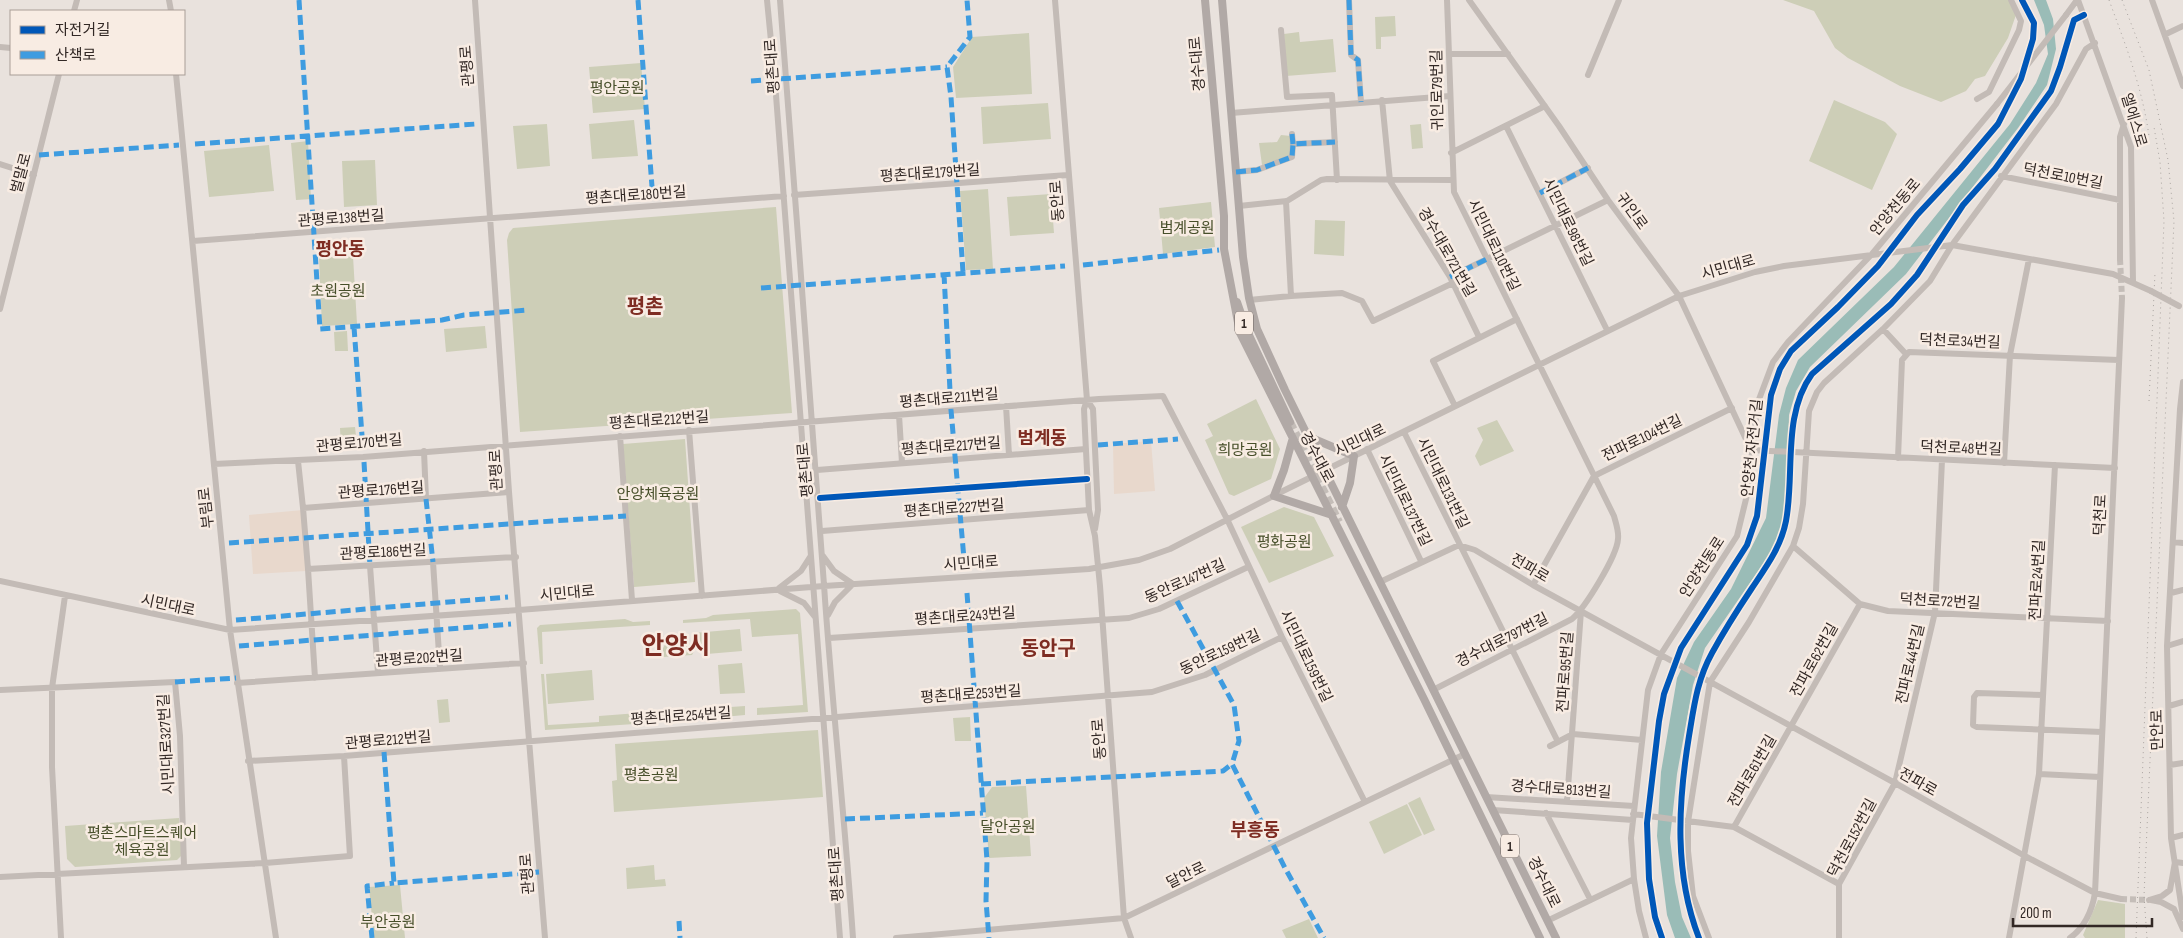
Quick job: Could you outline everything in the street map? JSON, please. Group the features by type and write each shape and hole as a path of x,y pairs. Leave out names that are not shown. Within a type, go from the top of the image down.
{"main road":[{"name":"경수대로","path":"1205,0 1224,216 1237,301 1244,324 1293,421 1253,330 1245,300 1222,0"},
{"name":"경수대로","path":"1239,210 1249,300 1257,329 1324,471 1556,938"},
{"name":"경수대로","path":"1224,216 1224,249 1240,333 1292,441 1332,515 1424,699 1540,938"},
{"path":"1307,436 1354,456 1350,483 1342,507"},
{"path":"1292,441 1274,496 1332,515"},
{"name":"경수대로","path":"1424,699 1395,633 1341,521 1427,678"}],"street":[{"name":"관평로","path":"475,0 509,492 516,557 545,938"},
{"name":"평촌대로","path":"767,0 784,196 840,938"},
{"name":"평촌대로","path":"780,0 822,530 824,586 854,938"},
{"name":"동안로","path":"1055,0 1086,400 1084,409 1089,510 1094,536 1102,618 1124,918 1131,938"},
{"path":"1348,0 1351,55 1358,60 1361,102"},
{"name":"귀인로79번길","path":"1447,0 1452,180"},
{"name":"귀인로","path":"1469,0 1545,106 1608,200 1679,296 1752,450"},
{"path":"1588,75 1619,0"},
{"path":"1977,99 1989,92 2019,30 2021,21 2011,0"},
{"name":"안양천동로","path":"1646,938 1634,879 1631,838 1648,690 1663,656 1737,536 1747,495 1758,402 1772,362 1788,342 1872,254 1997,104 2078,0"},
{"name":"엘에스로","path":"2078,0 2131,147 2133,282"},
{"path":"2152,0 2166,34 2183,86"},
{"path":"2166,34 2183,26"},
{"path":"1281,30 1287,97 1332,95 1337,180"},
{"path":"1709,938 1693,896 1688,851 1688,822 1708,681 1749,622 1793,546 1799,528 1803,504 1804,453 1809,411 1817,392 1884,329 1930,281 1949,246 2056,104 2086,49 2095,43"},
{"path":"1449,54 1508,54"},
{"name":"벌말로","path":"0,308 1,296 59,75"},
{"name":"부림로","path":"176,75 230,630 248,761 276,938"},
{"path":"1231,113 1450,96"},
{"path":"1382,100 1390,181"},
{"path":"1451,153 1545,106"},
{"path":"2120,259 2120,137 2124,124"},
{"name":"시민대로98번길","path":"1506,126 1607,330"},
{"path":"1236,172 1257,170 1292,157 1292,134"},
{"path":"1293,144 1335,142"},
{"path":"0,164 34,175"},
{"path":"1540,193 1588,168"},
{"name":"평촌대로179번길","path":"794,195 1068,175"},
{"name":"덕천로10번길","path":"2001,176 2120,200"},
{"path":"1239,210 1286,202 1321,180 1452,180"},
{"name":"시민대로110번길","path":"1452,180 1454,192 1614,516 1618,530 1618,541 1613,555 1581,611"},
{"name":"경수대로721번길","path":"1390,181 1452,280 1479,337"},
{"name":"평촌대로180번길","path":"490,219 784,196"},
{"path":"1249,300 1342,294 1362,301 1373,321 1452,280 1487,259 1555,224 1608,200"},
{"path":"1286,202 1291,296"},
{"name":"관평로138번길","path":"193,241 490,219"},
{"path":"1949,246 2113,274 2133,282 2181,307"},
{"name":"시민대로","path":"0,582 230,630 824,586 1097,568 1139,560 1170,549 1538,364 1679,296 1755,272 1784,266 1949,246"},
{"path":"2004,462 2010,355 2029,259"},
{"name":"덕천로","path":"2075,937 2092,908 2095,894 2122,298"},
{"path":"1455,406 1433,360 1517,319"},
{"path":"1884,329 1906,354"},
{"name":"덕천로34번길","path":"1898,458 1902,360 1909,352 2119,360"},
{"name":"만안로","path":"2183,382 2180,467 2173,542 2167,646 2171,838 2183,916"},
{"name":"평촌대로211번길","path":"813,422 1086,400 1163,396 1227,519"},
{"name":"동안로","path":"1086,400 1093,408 1098,510 1094,536"},
{"path":"1006,406 1009,455"},
{"name":"전파로104번길","path":"1533,584 1594,476 1732,408"},
{"path":"898,415 902,463"},
{"name":"평촌대로212번길","path":"506,444 813,422"},
{"path":"689,430 702,596"},
{"name":"시민대로131번길","path":"1404,432 1510,649 1558,742"},
{"path":"620,436 632,600"},
{"name":"관평로170번길","path":"214,464 298,461 506,444"},
{"name":"평촌대로217번길","path":"817,470 1086,449"},
{"name":"시민대로137번길","path":"1367,449 1421,561"},
{"name":"덕천로48번길","path":"1752,450 2115,468"},
{"path":"424,451 426,499"},
{"name":"전파로44번길","path":"1895,783 1934,612 1942,460"},
{"path":"298,461 308,569 315,678"},
{"name":"전파로24번길","path":"2009,938 2039,774 2055,465"},
{"name":"관평로176번길","path":"303,508 509,492"},
{"name":"평촌대로227번길","path":"822,530 1089,510"},
{"name":"시민대로159번길","path":"1227,519 1282,637 1365,802"},
{"path":"2173,542 2183,542"},
{"path":"1380,582 1459,544"},
{"name":"전파로","path":"1459,544 1474,550 1581,611 2095,894 2121,899"},
{"name":"덕천로72번길","path":"1793,546 1860,604 1888,610 2108,621"},
{"path":"823,555 834,571 853,584 835,602 827,617"},
{"path":"777,590 801,571 811,556"},
{"name":"관평로186번길","path":"308,569 516,557"},
{"path":"433,562 440,669"},
{"path":"370,566 378,673"},
{"name":"동안로147번길","path":"1102,618 1129,618 1159,609 1248,567"},
{"path":"777,590 804,603 815,619"},
{"path":"2171,593 2183,590"},
{"path":"61,938 52,767 52,688 65,596"},
{"name":"전파로62번길","path":"1791,727 1860,604"},
{"name":"경수대로797번길","path":"1433,690 1572,619 1581,611"},
{"name":"전파로95번길","path":"1567,802 1581,611"},
{"name":"평촌대로243번길","path":"829,638 1102,618"},
{"name":"동안로159번길","path":"1108,697 1152,692 1186,683 1205,676 1282,637"},
{"path":"2167,646 2183,641"},
{"name":"관평로202번길","path":"237,683 524,663"},
{"name":"시민대로327번길","path":"0,690 175,682 180,736 184,866"},
{"path":"2043,695 1977,693 1974,697 1972,722 1977,726 2102,732"},
{"name":"평촌대로253번길","path":"835,718 1108,697"},
{"path":"2168,706 2183,702"},
{"name":"평촌대로254번길","path":"529,740 835,718"},
{"name":"전파로61번길","path":"1734,827 1791,727"},
{"path":"1550,746 1573,734 1642,740"},
{"name":"관평로212번길","path":"248,761 344,756 529,740"},
{"name":"달안로","path":"896,938 1124,918 1465,754"},
{"path":"0,877 265,863 350,856 344,756"},
{"path":"2170,765 2183,763"},
{"path":"2039,774 2100,777"},
{"name":"덕천로152번길","path":"1839,938 1839,884 1895,783"},
{"name":"경수대로813번길","path":"1486,797 1567,802 1633,813"},
{"name":"경수대로813번길","path":"1492,810 1546,813 1633,813"},
{"name":"경수대로813번길","path":"1546,813 1590,899"},
{"path":"1633,813 1734,827 1839,884"},
{"path":"2171,838 2183,835"},
{"path":"2183,863 2175,862 2170,890 2162,896 2149,900 2161,902 2174,909 2183,928"},
{"path":"1547,921 1634,879"}],"green space":[{"path":"1783,0 2011,0 2018,9 2008,38 1985,76 1975,79 1966,91 1941,102 1900,86 1848,58 1835,48 1814,11"},
{"path":"1395,16 1396,36 1381,37 1381,49 1376,49 1375,17"},
{"path":"1299,32 1300,42 1333,39 1336,72 1286,76 1284,34"},
{"path":"1029,33 1032,94 956,98 953,67 972,37"},
{"name":"평안공원","path":"641,63 645,109 593,113 589,67"},
{"path":"1834,100 1885,122 1897,134 1872,190 1809,161"},
{"path":"1048,103 1051,139 983,144 981,107"},
{"path":"634,120 638,156 592,159 589,124"},
{"path":"547,124 550,166 517,169 513,126"},
{"path":"1421,124 1423,148 1412,149 1410,125"},
{"path":"1281,135 1291,136 1292,155 1262,165 1259,143 1277,142"},
{"path":"308,141 311,199 296,200 291,143"},
{"path":"269,145 274,191 209,197 204,151"},
{"path":"375,160 377,205 344,207 342,161"},
{"path":"988,189 993,269 966,270 960,191"},
{"path":"1051,194 1054,233 1010,236 1007,197"},
{"name":"범계공원","path":"1211,202 1215,247 1163,254 1159,208"},
{"path":"776,207 792,413 520,432 507,240 513,228"},
{"path":"1315,220 1345,221 1344,256 1314,254"},
{"name":"초원공원","path":"353,256 357,324 322,326 319,258"},
{"path":"485,326 487,348 446,352 444,329"},
{"path":"347,331 348,351 335,351 334,332"},
{"name":"희망공원","path":"1256,399 1280,449 1271,479 1234,496 1229,494 1205,440 1213,436 1207,424"},
{"path":"1497,420 1514,451 1480,466 1475,456 1483,440 1477,428"},
{"path":"355,427 357,445 341,446 340,428"},
{"name":"안양체육공원","path":"685,439 695,582 634,587 623,444"},
{"name":"평화공원","path":"1284,507 1314,517 1334,556 1269,583 1241,527"},
{"path":"796,609 800,613 808,712 757,715 757,708 803,705 798,634 752,637 750,619 683,623 683,620 706,618 713,615"},
{"path":"625,619 633,622 650,621 650,625 542,632 543,664 540,664 537,628 540,625"},
{"path":"740,629 742,651 707,654 694,633"},
{"path":"683,634 694,651 692,655 663,657 660,654 670,635"},
{"path":"742,663 745,693 720,694 718,665"},
{"path":"592,670 594,700 548,704 546,674"},
{"path":"541,674 544,674 548,725 599,722 599,716 678,710 679,721 545,730"},
{"path":"448,699 450,722 439,723 437,700"},
{"path":"745,706 745,715 689,720 688,710"},
{"path":"970,717 971,741 955,741 953,718"},
{"name":"평촌공원","path":"818,730 823,797 614,812 612,781 617,780 615,744"},
{"name":"달안공원","path":"1026,786 1031,856 989,858 984,798 992,787"},
{"path":"1420,797 1435,830 1424,835 1408,803"},
{"path":"1407,804 1422,835 1384,854 1369,822"},
{"name":"평촌스마트스퀘어 체육공원","path":"179,818 182,855 177,860 75,867 67,859 65,826"},
{"path":"654,865 655,880 665,879 666,886 627,889 626,868"},
{"name":"부안공원","path":"400,885 405,938 374,938 369,887"},
{"path":"2098,900 2125,904 2125,938 2085,938 2083,935"},
{"path":"1309,919 1318,938 1286,938 1282,930"}],"shaded area":[{"path":"1151,441 1155,491 1114,494 1113,444"},
{"path":"303,510 306,571 253,574 249,515"}],"water":[{"path":"2034,0 2046,0 2053,19 2056,49 2047,85 2018,128 1906,274 1810,367 1796,391 1789,415 1787,507 1774,548 1705,648 1693,685 1677,774 1670,838 1675,882 1682,917 1691,938 1675,938 1667,915 1657,836 1661,772 1677,678 1694,642 1731,589 1766,518 1779,415 1786,388 1798,360 1894,267 2010,124 2036,83 2048,54 2044,25"}],"tunnel":[{"path":"2120,259 2122,298"},
{"path":"1290,422 1339,522"},
{"path":"2121,899 2149,900"}],"railway":[{"path":"2109,0 2138,84 2149,136"},
{"path":"2122,0 2149,70 2168,160 2174,221 2144,896 2147,938"},
{"path":"2136,938 2164,221 2160,162 2154,127"},
{"path":"2149,401 2155,273"}],"marked path":[{"path":"299,0 320,329 442,320 464,315 529,310"},
{"path":"638,0 653,200"},
{"path":"963,272 951,97 947,67 970,37 967,0"},
{"path":"1349,0 1351,55 1358,60 1361,102"},
{"path":"751,81 947,67"},
{"path":"195,144 476,124"},
{"path":"1292,134 1293,144"},
{"path":"1236,172 1257,170 1292,157 1293,144 1335,142"},
{"path":"39,155 179,145"},
{"path":"1540,193 1588,168"},
{"path":"1083,265 1219,250"},
{"path":"1450,277 1487,259"},
{"path":"761,288 1065,266"},
{"path":"944,274 951,410 964,559"},
{"path":"354,327 363,449"},
{"path":"1098,445 1178,439"},
{"path":"364,462 370,566"},
{"path":"426,499 433,562"},
{"path":"229,543 626,516"},
{"path":"967,593 987,860 986,901 989,938"},
{"path":"236,620 508,597"},
{"path":"1177,601 1234,705 1239,741 1232,764 1285,868 1324,938"},
{"path":"239,646 511,624"},
{"path":"175,682 236,678"},
{"path":"384,752 394,883 539,872"},
{"path":"981,784 1223,771 1232,764"},
{"path":"845,819 983,813"},
{"path":"372,938 367,886 394,883"},
{"path":"679,921 680,938"}],"cycle path":[{"name":"안양천 자전거길","path":"1662,938 1655,917 1649,879 1647,823 1664,694 1681,648 1747,545 1757,516 1771,395 1780,369 1791,351 1878,266 1917,215 1960,169 1998,124 2021,79 2033,39 2034,23 2022,0"},
{"path":"1699,938 1685,889 1680,838 1682,787 1695,704 1699,683 1712,653 1781,539 1788,503 1793,426 1803,390 1812,374 1891,304 1917,275 1963,205 1995,169 2051,91 2074,20 2084,15"},
{"path":"820,498 1087,479"}],"district":[{"name":"평안동","path":"340,249"},
{"name":"평촌","path":"645,306"},
{"name":"범계동","path":"1042,438"},
{"name":"안양시","path":"676,645"},
{"name":"동안구","path":"1048,648"},
{"name":"부흥동","path":"1255,830"}]}
